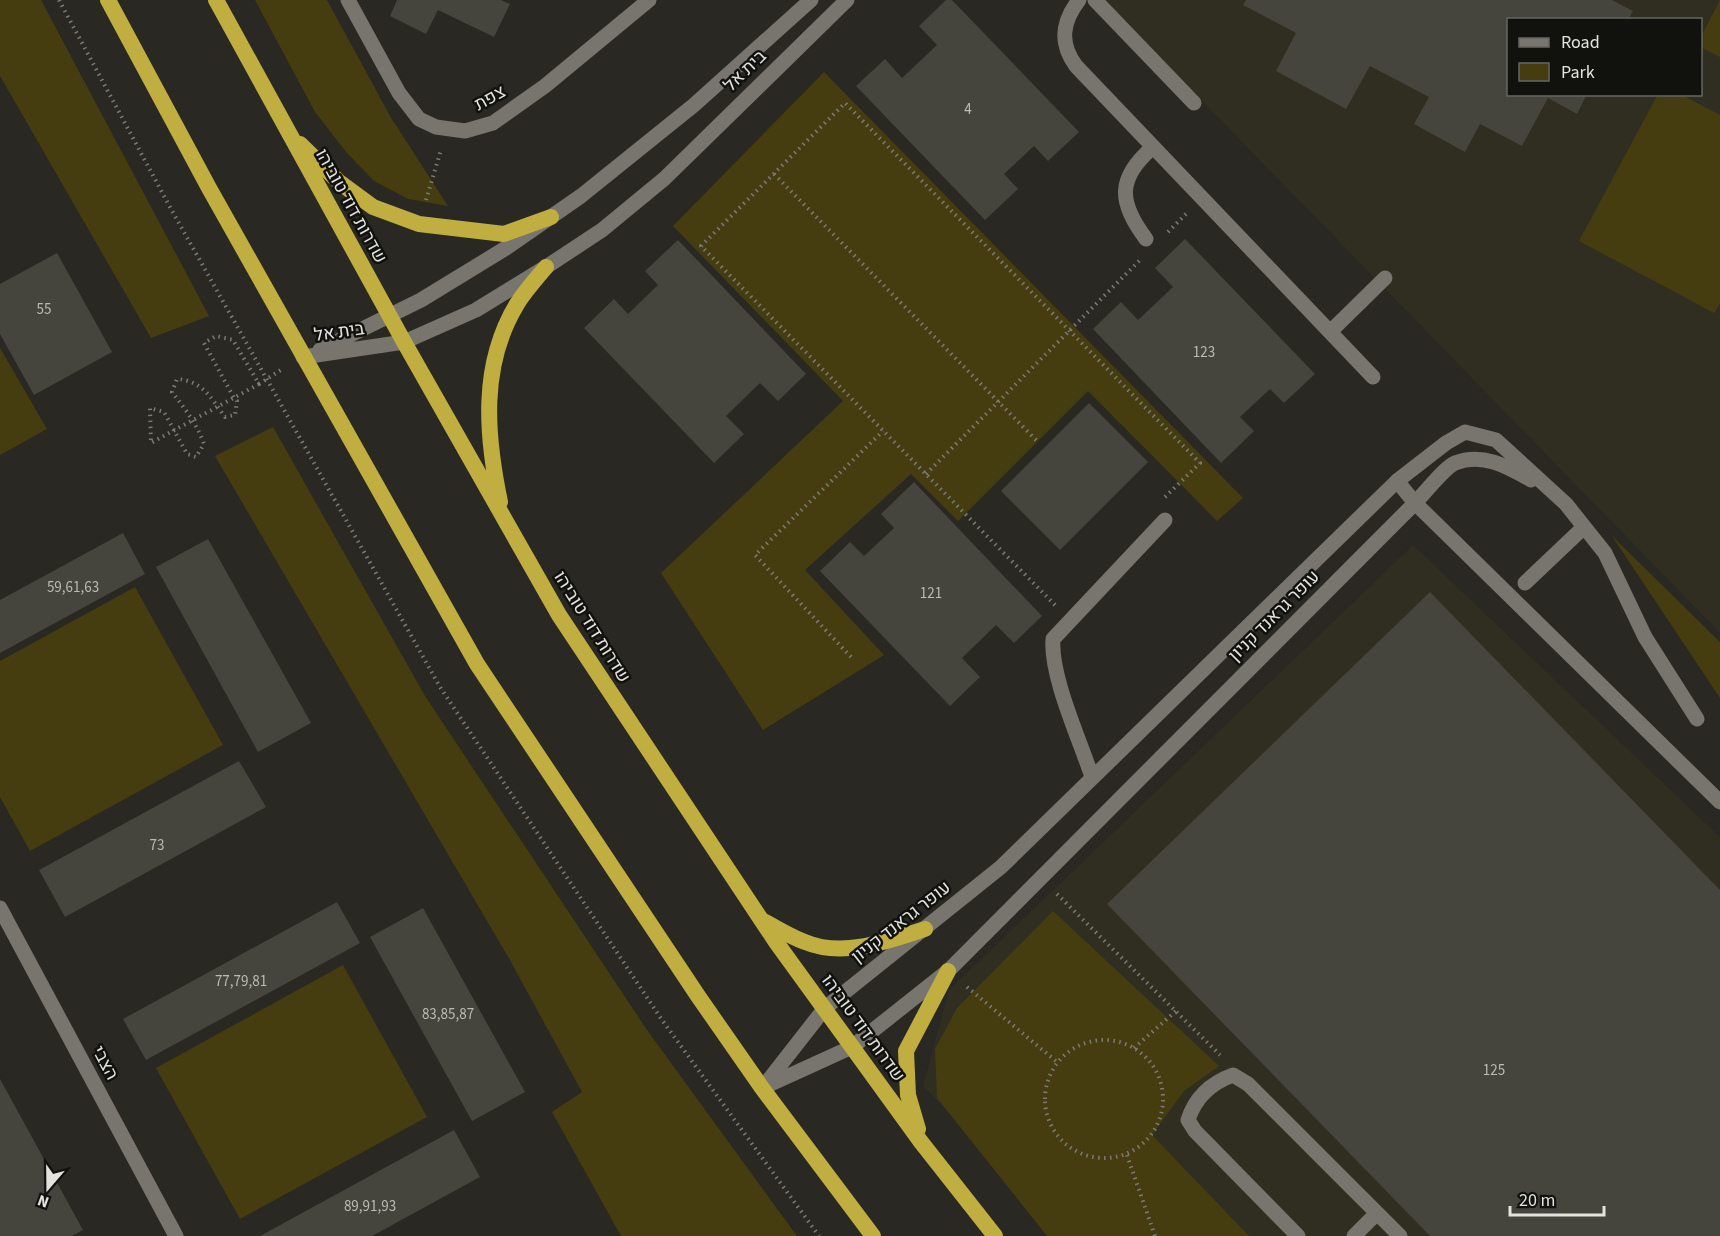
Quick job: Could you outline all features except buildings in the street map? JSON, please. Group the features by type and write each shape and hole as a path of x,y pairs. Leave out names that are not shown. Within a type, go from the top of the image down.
{"highway":[{"path":"108,0 303,357 477,664 762,1088 873,1236"},
{"name":"שדרות דוד טוביהו","path":"216,0 390,317 559,615 762,920 921,1142 995,1236"},
{"path":"287,132 339,182 373,207 419,224 504,234 551,218"},
{"path":"503,518 489,450 494,360 517,303 546,267"},
{"path":"762,920 807,943 836,947 867,947 925,929"},
{"path":"921,1142 908,1095 906,1051 948,971"}],"street":[{"name":"צפת","path":"348,0 399,93 419,118 436,127 465,130 493,123 511,111 545,86 649,0"},
{"name":"בית אל","path":"303,357 390,317 469,271 551,218 694,105 811,0"},
{"name":"בית אל","path":"303,357 404,342 476,310 546,267 602,230 664,178 847,0"},
{"path":"1079,0 1068,17 1063,34 1070,58 1373,377"},
{"path":"1095,0 1194,103"},
{"path":"1153,147 1134,167 1125,186 1129,214 1153,239"},
{"path":"1330,332 1385,278"},
{"name":"עופר גראנד קניון","path":"762,1088 825,1008 1001,867 1397,481 1446,443 1465,432 1496,440 1552,491"},
{"name":"עופר גראנד קניון","path":"762,1088 852,1047 948,971 1454,463 1473,460 1498,461 1552,491"},
{"path":"1397,481 1415,503 1720,802"},
{"path":"1552,491 1605,554 1646,637 1697,720"},
{"path":"1092,777 1058,676 1052,652 1053,639 1070,618 1165,520"},
{"path":"1525,583 1584,527"},
{"name":"הצבי","path":"0,908 176,1236"},
{"path":"1298,1236 1195,1131 1188,1120 1193,1107 1215,1082 1233,1075 1248,1084 1400,1236"},
{"path":"1354,1236 1377,1213"}],"path":[{"path":"59,0 266,378 440,687 663,1020 819,1236"},
{"path":"1063,596 1054,604 701,246 845,103 1200,463 1157,505"},
{"path":"427,196 439,158"},
{"path":"774,174 1037,441"},
{"path":"1153,239 1202,198"},
{"path":"926,474 1144,256"},
{"path":"259,384 233,340 216,336 204,343 234,398 235,415 225,417 217,407 204,388 188,380 177,379 172,392 193,420 204,444 196,458 187,454 174,430 164,412 150,408 151,443 174,430 193,420 217,407 234,398 259,384 303,357"},
{"path":"851,657 755,555 884,431"},
{"path":"1040,877 1248,1084"},
{"path":"948,971 1057,1062"},
{"path":"1134,1048 1176,1011"},
{"path":"1114,1040 1134,1048 1150,1061 1160,1077 1164,1098 1161,1119 1151,1137 1127,1155 1107,1159 1086,1157 1068,1147 1053,1132 1044,1101 1047,1080 1057,1062 1072,1048 1093,1041 1114,1040"},
{"path":"1127,1155 1155,1236"}],"shaded area":[{"path":"1104,0 1720,0 1720,633"},
{"path":"1413,545 1720,837 1720,1236 1068,1236 923,1086 949,990"}],"green space":[{"path":"0,0 41,0 209,316 151,338 0,76"},
{"path":"255,0 327,0 390,116 448,206 408,199 374,181 347,153 315,112"},
{"path":"1720,0 1720,57 1702,48 1702,35"},
{"path":"824,72 1243,498 1217,521 1088,391 958,521 911,474 805,570 884,655 763,730 661,573 843,401 673,226"},
{"path":"1657,96 1684,96 1720,115 1720,303 1714,313 1579,241"},
{"path":"0,348 47,429 0,455"},
{"path":"273,427 425,696 647,1030 797,1236 621,1236 552,1112 582,1092 511,962 215,456"},
{"path":"1612,536 1720,642 1720,698"},
{"path":"135,587 223,745 30,851 0,797 0,661"},
{"path":"1053,911 1219,1066 1184,1091 1152,1135 1249,1236 1047,1236 937,1098 935,1049 957,1008"},
{"path":"343,965 427,1117 240,1219 156,1068"}]}
